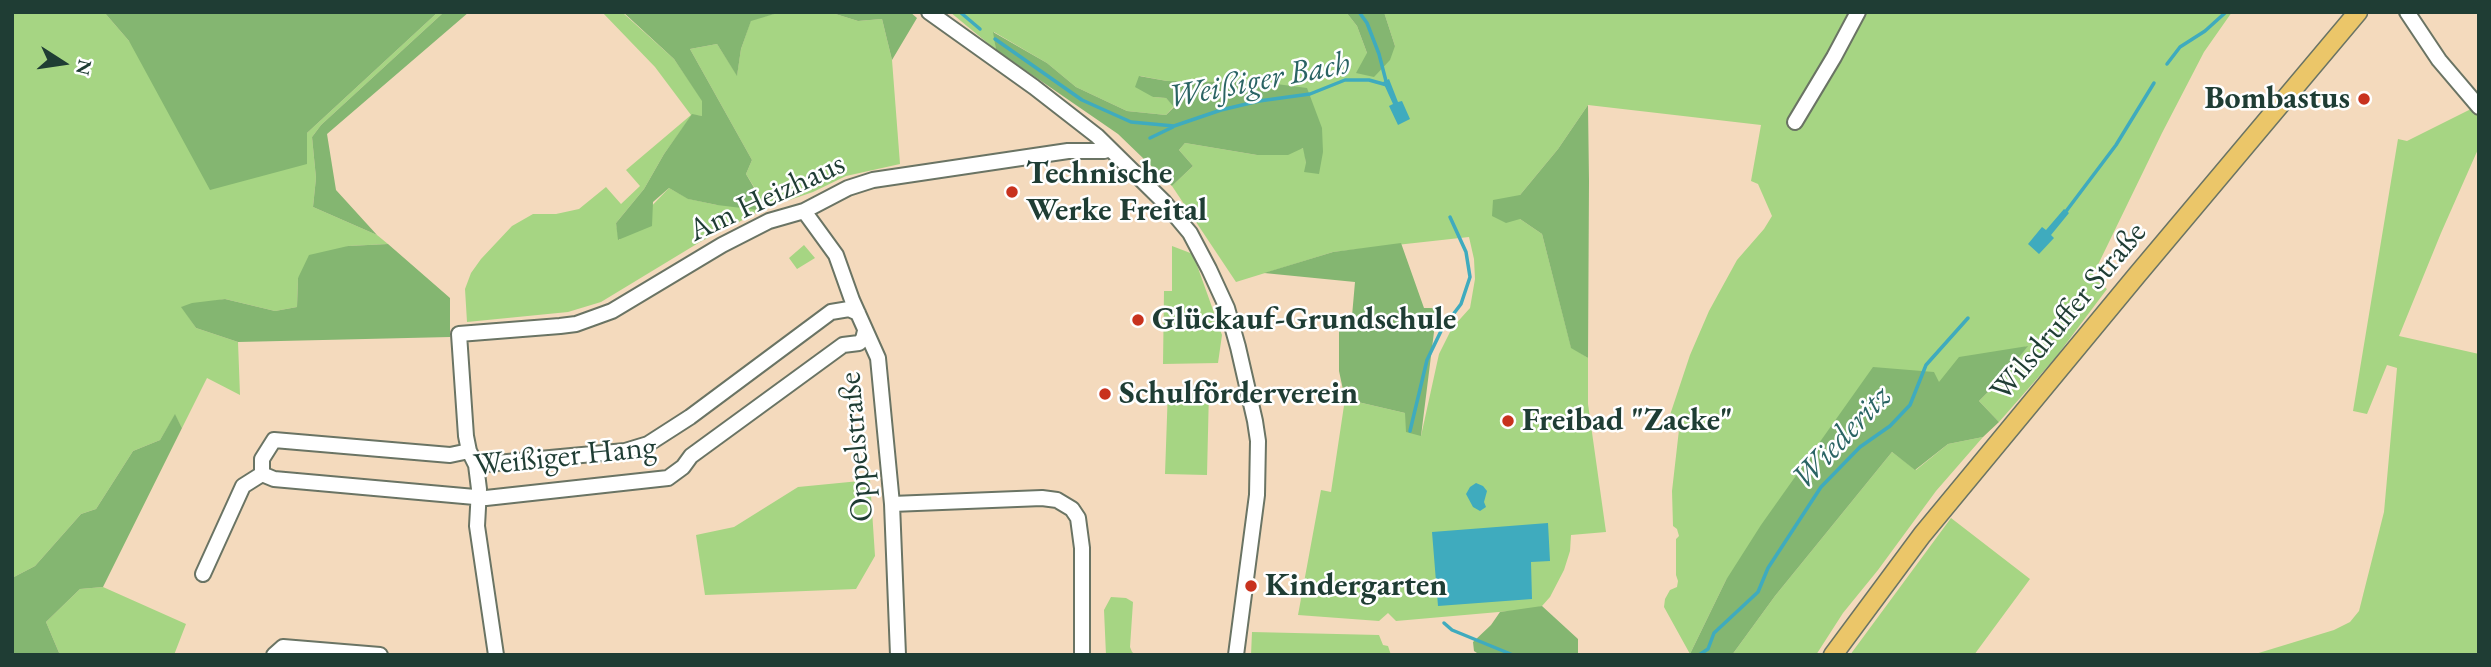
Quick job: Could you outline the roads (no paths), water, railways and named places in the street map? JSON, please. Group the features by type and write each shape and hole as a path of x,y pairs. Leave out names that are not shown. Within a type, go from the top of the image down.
{"main road":[{"name":"Wilsdruffer Straße","path":"1833,655 1922,535 2358,12"}],"street":[{"path":"929,12 1097,136 1164,202 1190,233 1200,251 1227,308 1257,429 1256,495 1236,655"},
{"path":"1795,122 1857,12"},
{"path":"2407,12 2439,60 2479,107"},
{"name":"Am Heizhaus","path":"469,451 459,334 576,324 612,312 722,245 769,221 804,211 848,188 873,180 1068,151 1110,149"},
{"name":"Oppelstraße","path":"804,211 836,255 878,358 892,504 898,655"},
{"name":"Weißiger Hang","path":"477,472 486,464 625,451 649,444 664,436 831,312 849,309 858,313"},
{"name":"Weißiger Hang","path":"262,466 274,479 479,498 668,478 691,456 843,345 859,343 865,331"},
{"name":"Weißiger Hang","path":"203,574 243,486 262,466 274,440 450,455 469,451"},
{"path":"469,451 477,472 477,526 496,655"},
{"path":"892,504 1042,498 1057,500 1072,509 1078,518 1082,548 1082,655"},
{"path":"274,655 282,647 380,655"}],"water":[{"path":"1389,79 1398,102 1402,101 1410,119 1398,125 1389,106 1393,104 1383,82"},
{"path":"2064,209 2069,213 2051,235 2054,238 2039,254 2028,244 2042,227 2046,230"},
{"path":"1476,483 1487,491 1484,502 1486,507 1480,511 1473,507 1466,494"},
{"path":"1548,523 1550,561 1531,562 1532,599 1438,606 1432,532"}],"waterway":[{"name":"Weißiger Bach","path":"960,12 980,29"},
{"path":"1359,12 1367,23 1379,54 1387,85"},
{"name":"Wiederitz","path":"2167,64 2180,47 2205,31 2226,12"},
{"name":"Weißiger Bach","path":"995,39 1082,100 1131,122 1174,126 1259,101 1310,94 1345,80 1369,80 1387,85"},
{"name":"Wiederitz","path":"2064,214 2116,145 2154,83"},
{"path":"1150,138 1173,127"},
{"path":"1410,431 1427,360 1442,329 1461,304 1470,277 1466,252 1450,217"},
{"name":"Wiederitz","path":"1699,655 1708,649 1714,633 1758,592 1768,568 1821,487 1860,447 1890,426 1910,405 1926,365 1968,318"},
{"path":"1444,623 1452,630 1513,655"}],"place":[{"name":"Bombastus","path":"2364,99"},
{"name":"Technische Werke Freital","path":"1012,192"},
{"name":"Glückauf-Grundschule","path":"1138,320"},
{"name":"Schulförderverein","path":"1105,394"},
{"name":"Freibad \"Zacke\"","path":"1508,421"},
{"name":"Kindergarten","path":"1251,586"}]}
